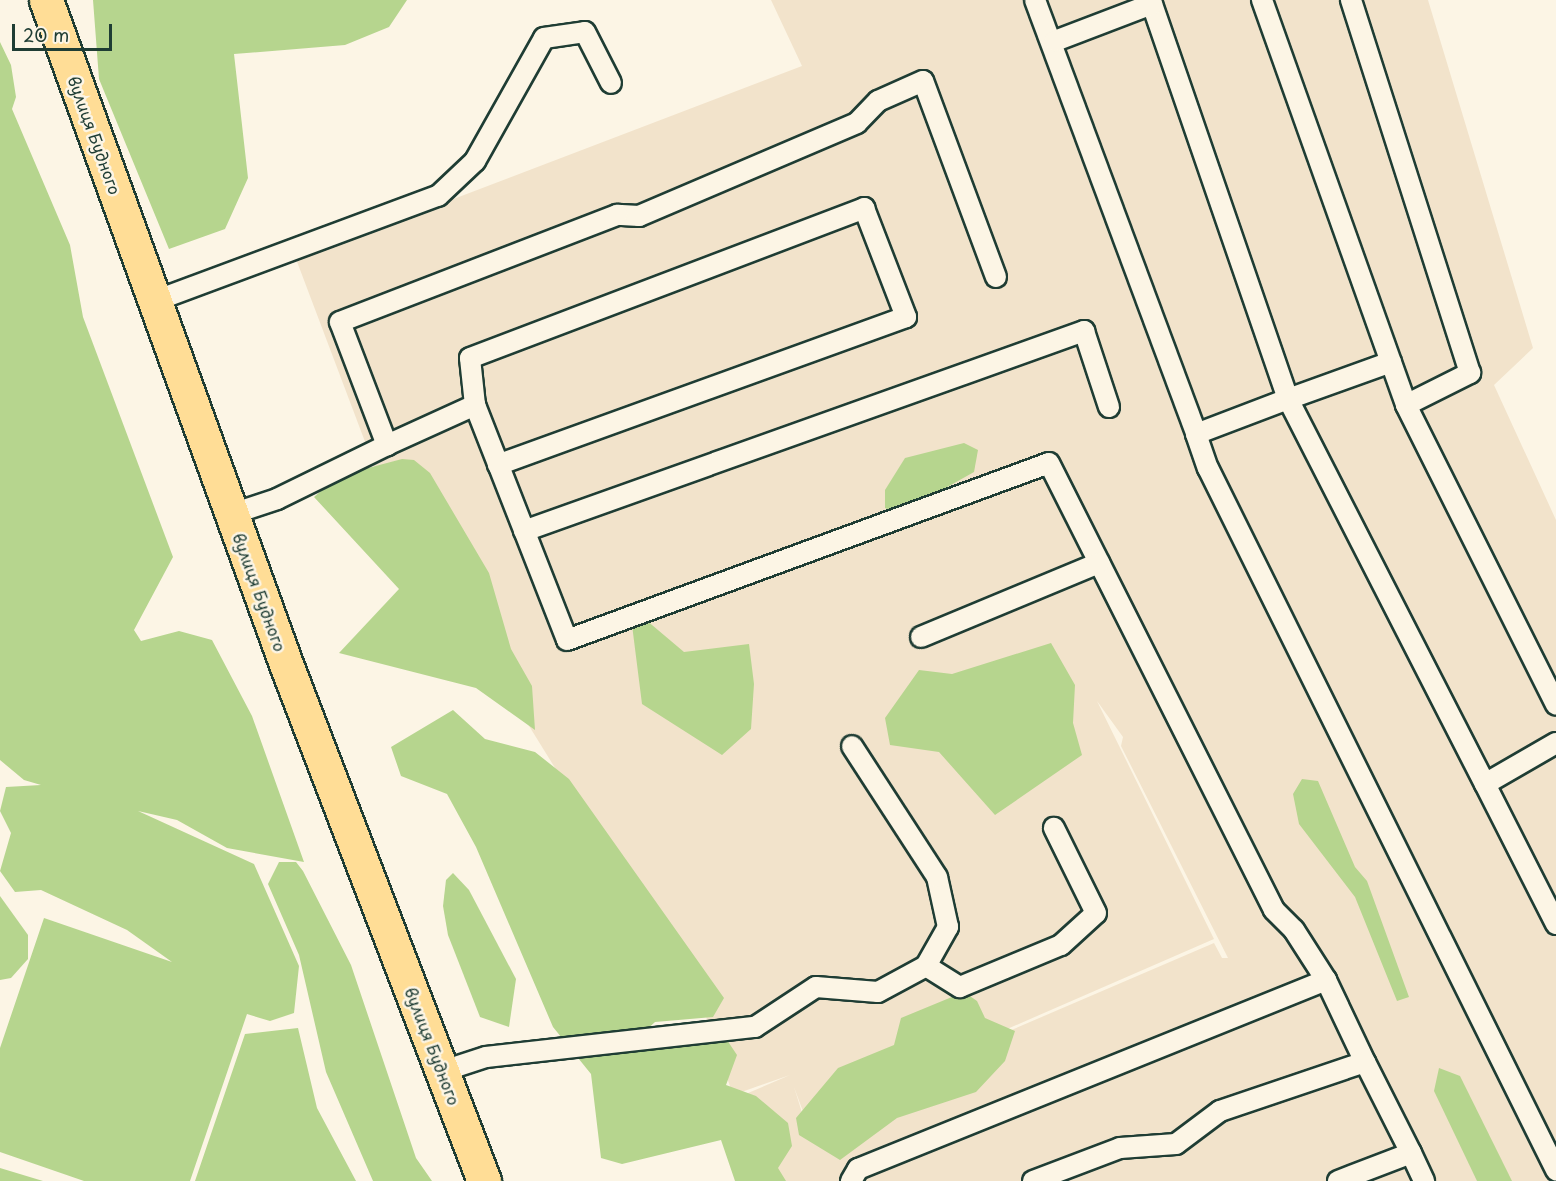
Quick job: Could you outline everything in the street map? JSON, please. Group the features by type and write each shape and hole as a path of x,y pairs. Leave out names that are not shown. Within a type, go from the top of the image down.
{"highway":[{"name":"вулиця Будного","path":"45,0 232,514 484,1181"}],"lane":[{"path":"1035,0 1055,41 1208,468 1556,1170"},
{"path":"1262,0 1406,405 1556,704"},
{"path":"1351,0 1470,373 1406,405"},
{"path":"1055,41 1152,4 1288,399 1556,924"},
{"path":"155,301 438,196 475,161 544,38 585,33 611,83"},
{"path":"387,445 340,321 617,215 639,216 857,123 878,100 923,81 996,277"},
{"path":"498,465 906,317 864,208 470,358 474,405 567,640 1049,463 1274,910 1294,930 1326,980 1424,1181"},
{"path":"524,531 1084,331 1109,407"},
{"path":"1196,434 1391,362"},
{"path":"232,514 277,499 474,405"},
{"path":"921,637 1099,563"},
{"path":"1485,784 1556,743"},
{"path":"443,1071 486,1057 755,1027 816,987 878,992 926,966 948,927 937,877 852,746"},
{"path":"926,966 960,987 1061,945 1096,913 1054,828"},
{"path":"851,1181 858,1169 1326,980"},
{"path":"1033,1181 1119,1148 1176,1144 1220,1111 1365,1062"},
{"path":"1338,1181 1411,1154"}],"shaded area":[{"path":"771,0 1428,0 1533,348 1494,385 1556,520 1556,1181 763,1181 734,1099 790,1075 733,1095 702,1005 384,492 296,259 802,66","holes":["1097,701 1123,737 1121,746 1228,958 1222,958 1214,943 804,1119 794,1087 805,1117 1214,939"]}],"green space":[{"path":"93,0 407,0 389,27 345,45 234,54 248,178 225,229 169,249 99,79"},
{"path":"0,42 11,65 16,97 12,109 70,245 83,317 173,557 134,630 141,641 179,631 212,640 252,716 304,862 227,848 177,820 138,811 254,864 299,966 294,1013 270,1021 247,1014 190,1181 84,1181 0,1152 0,1048 44,918 172,962 127,930 41,890 15,892 0,871 11,833 0,811 6,787 41,785 24,780 0,760"},
{"path":"964,443 978,450 974,472 899,514 885,508 885,490 905,458"},
{"path":"402,459 414,460 430,473 489,573 511,649 532,686 535,730 476,688 339,653 399,589 314,497 338,476"},
{"path":"639,614 684,652 749,644 754,684 751,729 722,755 642,704 631,617"},
{"path":"1051,643 1075,685 1073,723 1082,755 995,815 939,752 890,745 885,718 919,670 952,674"},
{"path":"453,710 485,739 535,752 569,779 724,998 713,1017 655,1022 643,1033 645,1042 661,1048 727,1040 737,1055 726,1085 756,1096 788,1123 792,1146 778,1168 786,1181 735,1181 721,1140 622,1164 601,1158 591,1074 553,1027 476,847 447,794 401,776 391,747"},
{"path":"1302,779 1318,781 1355,867 1367,881 1409,997 1397,1001 1355,897 1299,824 1293,794"},
{"path":"279,862 296,862 303,871 351,965 416,1158 432,1181 373,1181 326,1072 299,955 268,884"},
{"path":"453,873 469,890 516,979 509,1027 480,1017 448,935 443,906 446,880"},
{"path":"0,896 28,935 28,959 11,978 0,980"},
{"path":"964,992 977,1001 985,1018 1015,1031 1005,1061 976,1092 897,1118 840,1160 799,1135 796,1118 838,1068 894,1045 901,1018"},
{"path":"298,1028 317,1108 356,1181 195,1181 245,1034"},
{"path":"1439,1068 1460,1076 1512,1181 1477,1181 1434,1091"},
{"path":"0,1168 43,1181 0,1181"}]}
